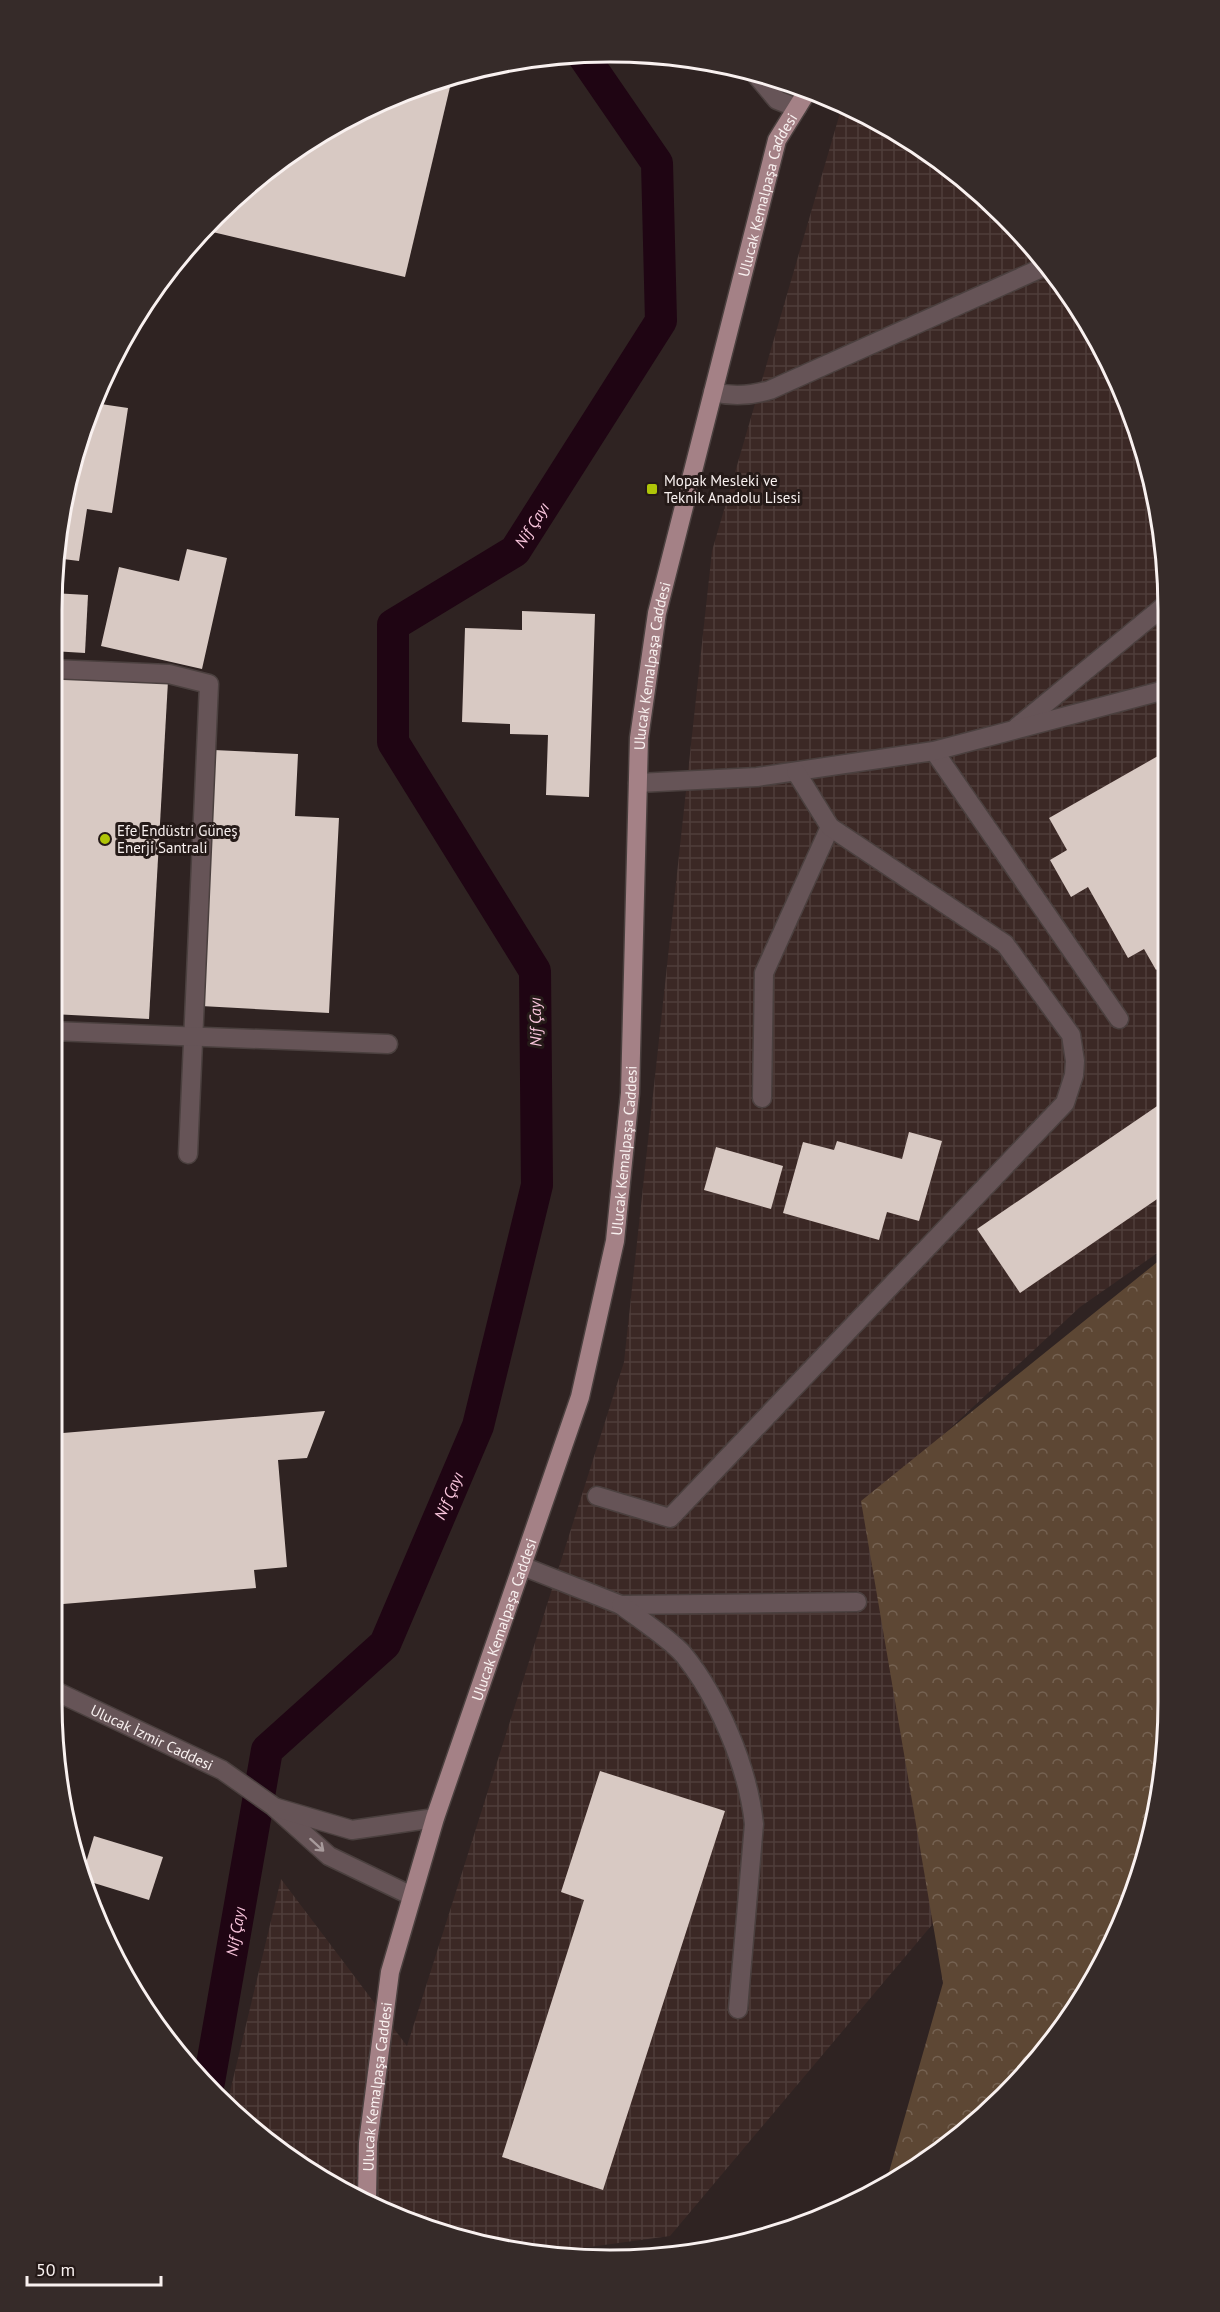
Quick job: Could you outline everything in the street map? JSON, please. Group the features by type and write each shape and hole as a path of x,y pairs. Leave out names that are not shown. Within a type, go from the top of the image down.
{"main road":[{"name":"Ulucak Kemalpaşa Caddesi","path":"367,2194 368,2143 390,1972 435,1818 580,1397 615,1241 630,1093 639,738 657,613 777,140 803,97"}],"street":[{"path":"763,84 777,100 796,108"},
{"path":"713,392 742,396 770,390 1039,269"},
{"path":"1014,730 1158,611"},
{"path":"62,669 169,674 209,684 188,1154"},
{"path":"638,783 757,777 934,751 1158,692"},
{"path":"934,751 1119,1019"},
{"path":"597,1496 670,1518 1065,1103 1071,1089 1076,1061 1071,1035 1005,944 830,827 796,771"},
{"path":"762,1098 764,973 830,827"},
{"path":"62,1031 388,1044"},
{"path":"522,1566 621,1605 682,1653 702,1683 734,1743 752,1799 754,1824 738,2009"},
{"path":"621,1605 857,1602"},
{"name":"Ulucak İzmir Caddesi","path":"62,1694 222,1770 273,1806"},
{"path":"273,1806 352,1830 435,1818"},
{"path":"273,1806 329,1856 412,1896"}],"shaded area":[{"path":"840,113 884,135 944,175 998,222 1022,248 1066,305 1102,367 1117,400 1140,468 1154,538 1158,610 1158,1253 1080,1307 869,1504 947,1907 670,2236 575,2249 538,2246 468,2232 400,2209 367,2194 305,2158 276,2137 229,2096 281,1879 407,2046 624,1362 712,551"}],"green space":[{"path":"1158,1261 1157,1738 1154,1774 1140,1844 1117,1912 1102,1945 1066,2007 1045,2036 998,2090 972,2114 915,2158 888,2174 943,1983 861,1501"}],"building":[{"path":"450,87 405,277 213,232 276,175 336,135 400,103"},
{"path":"102,404 128,408 112,513 87,509 79,561 64,559 72,503 80,468"},
{"path":"187,549 227,558 202,669 101,646 119,567 179,581"},
{"path":"62,594 88,595 85,653 62,652"},
{"path":"522,611 595,614 589,797 546,795 548,735 510,734 510,724 462,722 465,628 522,630"},
{"name":"Efe Endüstri Güneş Enerji Santrali","path":"62,675 168,681 149,1019 62,1015"},
{"path":"214,750 298,754 295,816 339,818 329,1013 201,1006"},
{"path":"1158,756 1158,969 1156,970 1144,949 1128,958 1088,887 1071,897 1050,860 1067,850 1049,818"},
{"path":"1158,1105 1158,1198 1020,1293 977,1229"},
{"path":"909,1132 942,1141 919,1221 887,1212 879,1240 783,1213 803,1142 834,1150 837,1141 902,1159"},
{"path":"716,1147 783,1166 771,1209 704,1190"},
{"path":"325,1411 307,1458 278,1460 287,1567 254,1570 256,1588 62,1604 62,1433"},
{"path":"600,1771 725,1811 603,2190 502,2157 584,1900 561,1892"},
{"path":"94,1836 163,1857 149,1900 93,1883 86,1863"}],"waterway":[{"name":"Nif Çayı","path":"210,2077 267,1750 385,1644 478,1426 537,1185 535,971 393,742 393,625 515,551 661,321 657,163 588,63"}],"place":[{"name":"Mopak Mesleki ve Teknik Anadolu Lisesi","path":"652,489"},
{"name":"Efe Endüstri Güneş Enerji Santrali","path":"105,839"}]}
